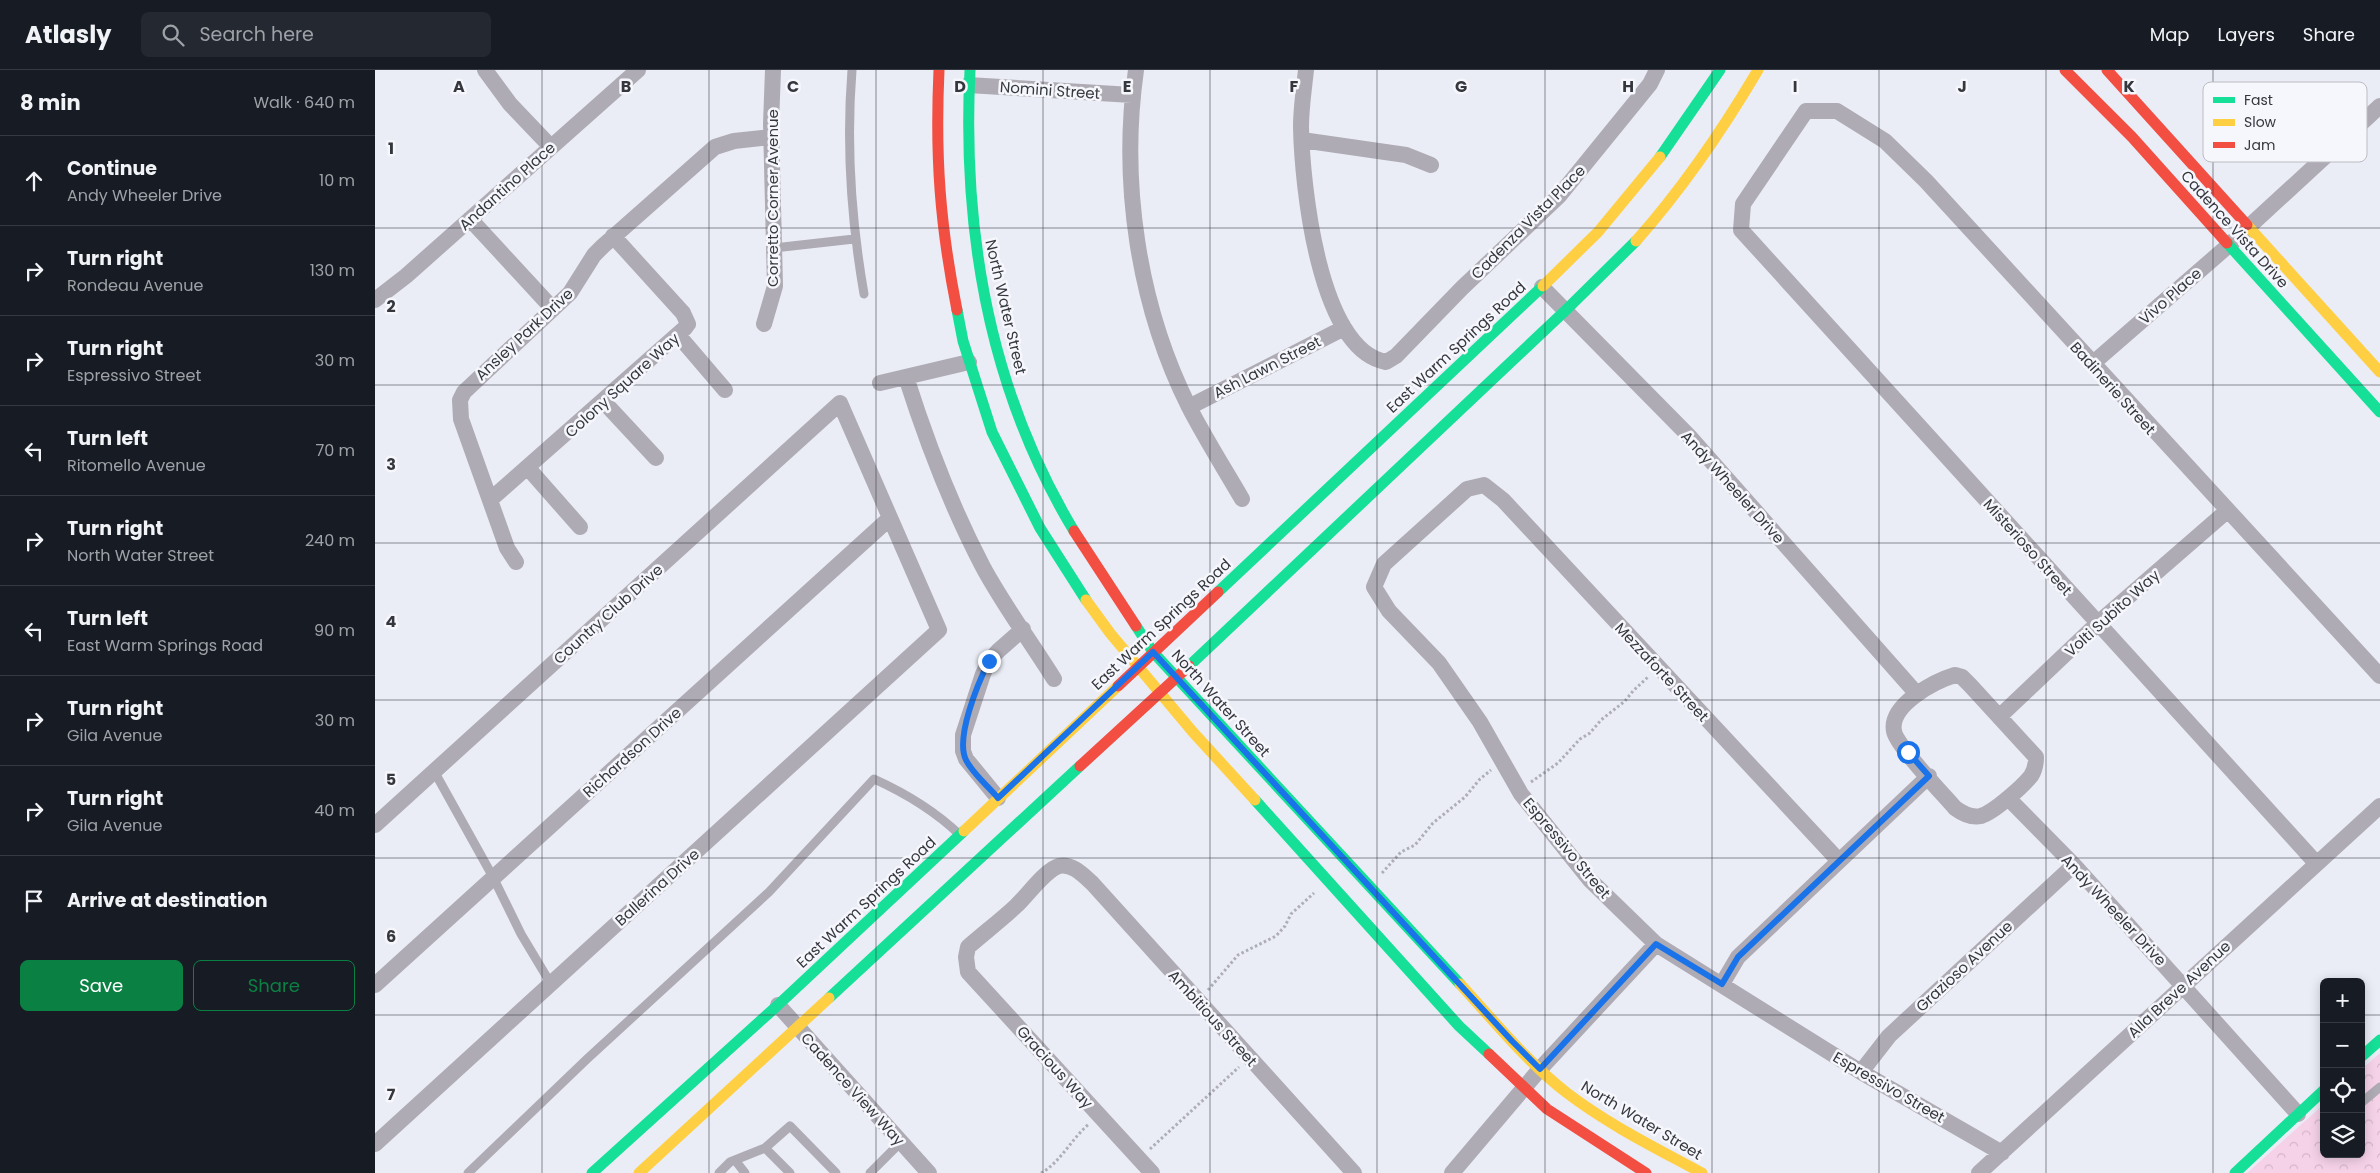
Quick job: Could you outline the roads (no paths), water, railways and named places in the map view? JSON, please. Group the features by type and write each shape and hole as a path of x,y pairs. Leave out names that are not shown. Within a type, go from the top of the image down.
{"main road":[{"path":"939,70 936,128 938,185 944,244 954,302 969,362 992,432 1040,528 1087,602 1159,693 1459,1026 1523,1089 1577,1130 1645,1173"},
{"name":"East Warm Springs Road","path":"592,1173 778,1005 1542,287 1597,233 1646,179 1685,127 1720,70"},
{"path":"639,1173 1177,677 1566,310 1636,241 1665,208 1722,131 1758,70"},
{"name":"Cadence Vista Drive","path":"2065,70 2132,137 2380,412"},
{"name":"Cadence Vista Drive","path":"2107,70 2380,372"},
{"name":"North Water Street","path":"969,77 966,140 973,233 991,327 1005,375 1047,481 1086,550 1153,652 1540,1069 1575,1099 1612,1123 1702,1173"},
{"path":"2365,1053 2380,1040"},
{"path":"2235,1173 2320,1095"}],"street":[{"path":"485,70 510,104 551,147"},
{"name":"Andantino Place","path":"375,300 470,219 638,70"},
{"name":"Corretto Corner Avenue","path":"764,324 775,286 771,137 773,70"},
{"path":"1136,70 1132,95 1131,185 1144,275 1159,331 1189,407 1242,499"},
{"path":"1307,70 1302,140 1311,235 1329,293 1344,328"},
{"name":"Cadenza Vista Place","path":"1344,328 1368,354 1386,362 1396,356 1462,288 1563,191 1645,91 1657,70"},
{"name":"Nomini Street","path":"969,77 1132,95"},
{"name":"Vivo Place","path":"2367,118 2380,106"},
{"name":"Badinerie Street","path":"1741,230 1743,204 1806,111 1837,111 1885,141 1926,182 2380,676"},
{"name":"Ansley Park Drive","path":"516,562 507,548 461,419 460,400 467,387 570,293 594,255 613,236 715,147 734,141 771,137"},
{"path":"1302,140 1406,155 1431,165"},
{"name":"Vivo Place","path":"2092,364 2229,245 2319,162"},
{"path":"470,219 553,309"},
{"name":"Misterioso Street","path":"1741,230 2316,863"},
{"name":"Colony Square Way","path":"490,500 678,335 687,324 683,313 613,236"},
{"name":"Andy Wheeler Drive","path":"1542,287 1689,436 1917,694"},
{"name":"Ash Lawn Street","path":"1189,407 1344,328"},
{"path":"678,335 725,390"},
{"path":"881,383 969,362"},
{"path":"906,377 933,459 984,569 1055,679"},
{"path":"603,401 656,458"},
{"name":"Country Club Drive","path":"375,825 840,403 890,518"},
{"path":"528,468 580,527"},
{"name":"Espressivo Street","path":"1484,485 1467,489 1391,558 1385,564 1374,586 1389,611 1439,663 1480,722 1521,794 1590,880 1656,944 1861,1072 2002,1152"},
{"name":"Mezzaforte Street","path":"1484,485 1503,500 1839,861"},
{"name":"Volti Subito Way","path":"1999,717 2098,623 2227,511"},
{"name":"Ballerina Drive","path":"375,1144 939,630 890,518"},
{"name":"Richardson Drive","path":"375,985 890,518"},
{"path":"998,798 966,759 963,751 963,735 989,661 1023,629"},
{"path":"1955,675 1962,677 1999,717 2035,757 2036,765 2031,775 2008,798 1983,815 1963,815 1901,743 1893,729 1895,720 1901,710 1917,694 1931,683 1955,675"},
{"path":"1722,984 1738,957 1929,776"},
{"name":"Andy Wheeler Drive","path":"2008,798 2074,865 2298,1114"},
{"name":"Alla Breve Avenue","path":"1979,1173 2380,806"},
{"name":"Grazioso Avenue","path":"1861,1072 1889,1036 2074,865"},
{"name":"Ambitious Street","path":"966,957 968,947 1016,906 1047,873 1058,866 1069,866 1081,873 1091,883 1354,1173"},
{"path":"1452,1173 1540,1069 1656,944"},
{"name":"Gracious Way","path":"966,957 968,972 1152,1173"},
{"name":"Cadence View Way","path":"778,1005 929,1173"}],"lane":[{"path":"852,70 849,144 854,239 863,294"},
{"path":"774,248 854,239"},
{"path":"434,771 493,877 521,934 551,984"},
{"path":"468,1173 587,1059 769,892 874,779 922,804 948,822 960,834"},
{"path":"2365,1100 2380,1087"},
{"path":"719,1173 735,1160 765,1148 790,1126 836,1173"},
{"path":"870,1173 901,1142"},
{"path":"765,1148 790,1173"},
{"path":"735,1160 745,1173"}]}
